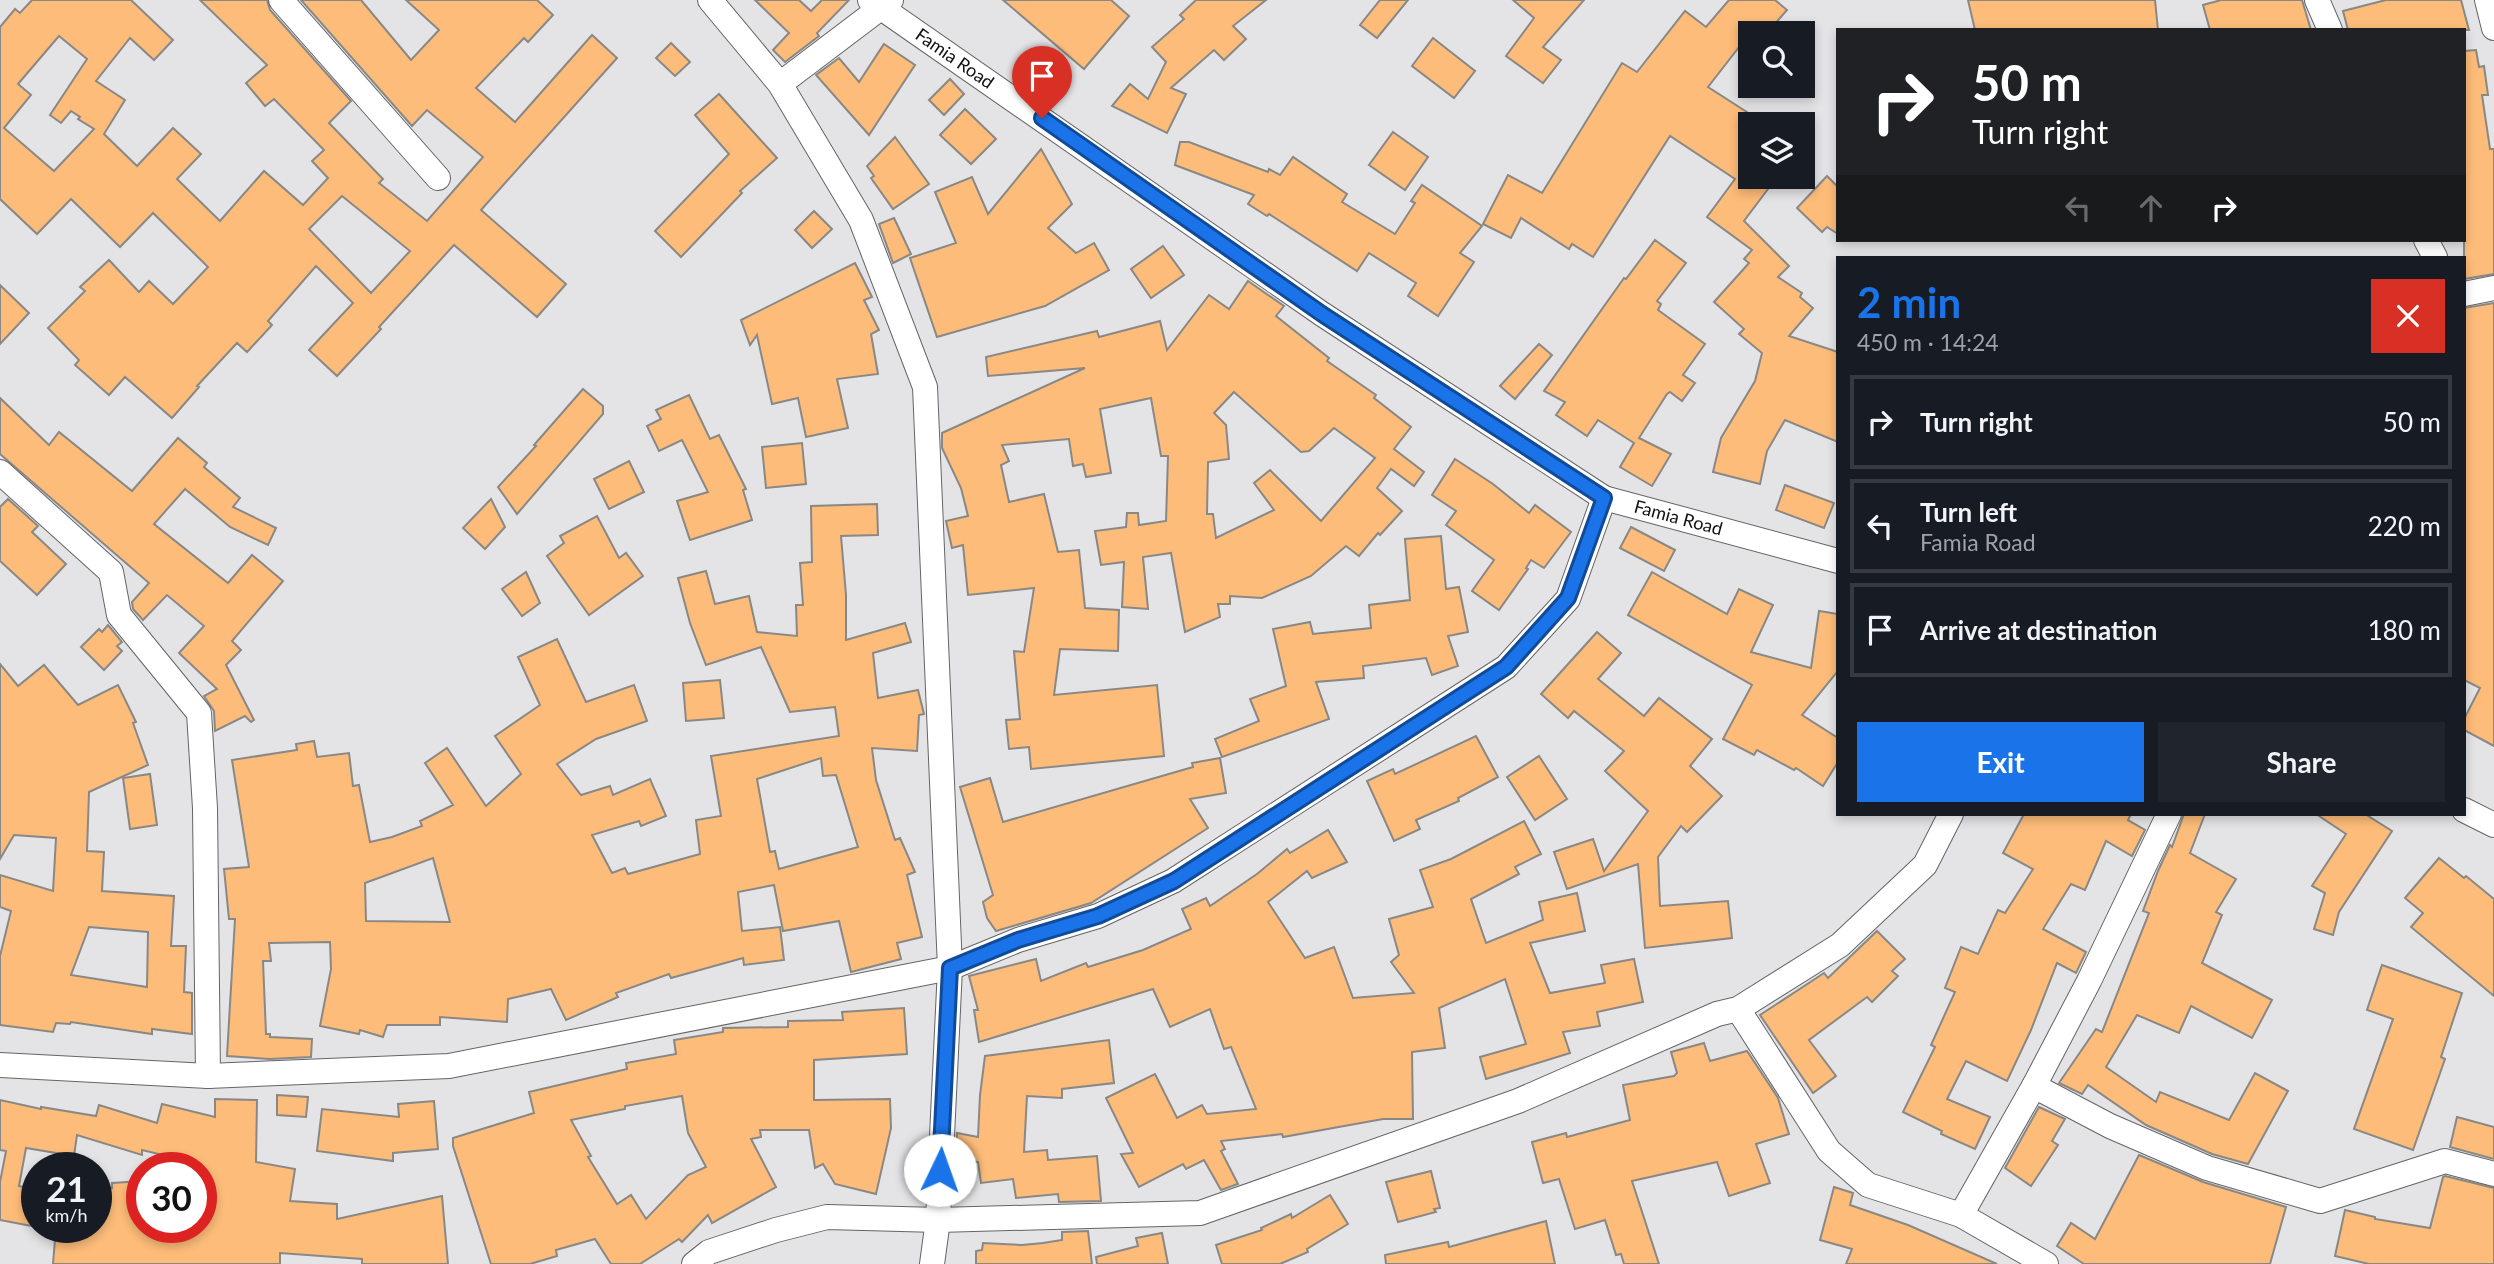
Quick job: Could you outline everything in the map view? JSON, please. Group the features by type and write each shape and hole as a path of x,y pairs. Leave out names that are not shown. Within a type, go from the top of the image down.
{"street":[{"path":"281,0 438,178"},
{"path":"710,0 780,84 862,219 925,387 950,968 938,1220 932,1264"},
{"path":"2317,0 2329,28"},
{"path":"2487,0 2494,28"},
{"path":"780,84 881,3"},
{"name":"Famia Road","path":"881,3 1322,314 1604,498 1836,560"},
{"path":"2466,294 2494,288"},
{"path":"0,472 111,572 119,615 199,713 205,808 208,1076"},
{"path":"0,1065 208,1076 449,1066 950,968 1018,940 1098,916 1174,881 1506,667 1568,598 1604,498"},
{"path":"2466,811 2494,825"},
{"path":"694,1264 709,1252 827,1217 938,1220 1200,1213 1518,1101 1717,1014 1738,1009 1840,945 1925,865 1950,816"},
{"path":"1961,1215 2034,1086 2089,981 2168,816"},
{"path":"1738,1009 1829,1151 1868,1185 1961,1215 2046,1264"},
{"path":"2034,1086 2110,1126 2207,1168 2320,1201 2445,1161 2494,1174"}],"building":[{"path":"32,0 131,0 173,40 154,60 130,38 96,81 125,100 104,134 137,166 173,128 201,154 177,179 220,221 264,171 303,205 328,178 312,161 324,150 274,99 265,106 246,83 267,65 200,0 267,0 270,10 351,101 329,123 383,179 379,183 427,221 483,157 427,110 412,126 301,0 361,0 411,60 439,30 406,0 537,0 553,15 528,42 524,38 476,88 515,122 592,35 617,58 481,210 566,284 537,317 454,245 337,376 309,350 353,303 316,266 268,321 272,325 247,352 237,343 172,418 125,377 109,395 75,365 79,360 48,328 85,291 80,287 109,260 139,292 149,281 173,304 208,267 153,213 120,247 71,199 37,234 0,199 0,27 15,9 20,13","holes":["59,36 87,59 50,115 61,123 71,111 94,129 54,171 4,128 31,95 18,84","342,196 410,251 371,293 309,229"]},
{"path":"755,0 799,0 811,11 822,0 849,0 817,33 819,36 785,62 773,50 789,33"},
{"path":"1003,0 1111,0 1129,16 1084,69"},
{"path":"1196,0 1266,0 1233,26 1246,39 1224,60 1214,50 1171,88 1186,94 1167,133 1112,106 1130,84 1148,99 1166,62 1152,47 1184,19 1180,15"},
{"path":"1380,0 1408,0 1377,38 1360,25"},
{"path":"1513,0 1584,0 1543,47 1561,60 1543,83 1506,56 1534,18"},
{"path":"1729,0 1775,0 1787,10 1777,21 1738,21 1738,48 1708,87 1747,112 1738,112 1738,189 1768,189 1744,221 1789,266 1778,277 1802,293 1800,297 1813,308 1789,336 1836,351 1836,441 1785,420 1767,451 1760,484 1713,472 1721,438 1755,381 1762,353 1739,334 1744,329 1714,302 1749,263 1744,259 1752,250 1707,217 1735,179 1670,136 1593,257 1572,244 1569,249 1521,218 1511,238 1483,224 1508,175 1542,193 1622,63 1637,72 1685,11 1706,27"},
{"path":"1968,0 2155,0 2158,28 1975,28"},
{"path":"2221,0 2302,0 2310,28 2209,28 2203,5"},
{"path":"2386,0 2461,0 2469,30 2347,28 2343,11"},
{"path":"1433,38 1475,71 1454,98 1412,66"},
{"path":"671,43 690,62 675,76 656,58"},
{"path":"884,44 915,65 869,135 816,75 839,58 859,82"},
{"path":"2476,50 2479,67 2484,66 2488,95 2482,95 2490,149 2494,149 2494,274 2466,279 2464,242 2466,51"},
{"path":"950,79 964,94 944,115 929,100"},
{"path":"719,94 777,158 740,191 742,193 681,257 655,231 729,154 695,115"},
{"path":"965,109 996,139 971,164 940,135"},
{"path":"1393,132 1428,157 1405,190 1369,165"},
{"path":"895,137 929,184 893,209 871,178 874,176 867,166"},
{"path":"1180,142 1189,142 1280,175 1293,157 1347,194 1342,202 1395,234 1415,203 1411,201 1422,185 1482,226 1460,253 1474,262 1438,316 1408,296 1416,283 1369,253 1357,271 1269,214 1267,216 1248,204 1254,195 1175,165"},
{"path":"1041,149 1072,204 1048,228 1076,253 1094,243 1109,270 1045,306 937,337 910,258 956,243 935,192 972,177 988,214"},
{"path":"1827,176 1836,185 1836,233 1827,227 1822,232 1797,208"},
{"path":"814,211 832,229 812,248 795,230"},
{"path":"894,218 911,254 893,263 879,224"},
{"path":"1655,240 1686,263 1657,301 1661,304 1658,310 1705,344 1683,375 1695,383 1682,401 1670,392 1667,394 1639,438 1671,454 1652,486 1620,467 1634,443 1598,420 1587,436 1556,415 1565,402 1544,391 1624,278 1626,279"},
{"path":"1163,246 1184,275 1151,298 1131,269"},
{"path":"855,263 872,297 864,300 879,330 871,334 878,374 837,379 848,428 806,437 798,398 772,404 757,335 750,345 741,320"},
{"path":"1248,281 1284,306 1276,316 1329,358 1327,361 1376,395 1374,398 1411,427 1394,449 1424,472 1414,486 1391,469 1377,488 1402,511 1380,535 1378,533 1359,556 1346,546 1311,576 1262,598 1230,596 1230,604 1218,604 1220,617 1185,632 1171,553 1143,557 1148,609 1122,607 1124,562 1101,565 1095,531 1126,527 1127,513 1138,513 1139,525 1166,521 1168,456 1161,456 1151,398 1100,409 1111,473 1086,477 1083,464 1073,466 1069,439 1002,445 1009,461 1001,465 1009,502 1044,494 1058,552 1079,550 1085,608 1119,610 1118,651 1060,649 1054,695 1157,685 1164,756 1031,769 1029,747 1009,749 1006,720 1020,719 1014,651 1024,652 1034,588 968,595 963,545 952,548 946,521 968,516 961,488 942,448 942,433 1085,368 988,376 986,357 1097,331 1099,337 1160,321 1167,350 1209,295 1229,309","holes":["1234,392 1301,452 1309,451 1334,428 1375,458 1321,521 1270,470 1254,483 1274,510 1216,538 1213,514 1207,514 1208,462 1229,459 1226,425 1214,413"]},
{"path":"0,285 29,313 0,344"},
{"path":"2494,303 2494,746 2466,731 2466,715 2480,688 2466,681 2466,308"},
{"path":"1539,344 1552,355 1515,399 1500,386"},
{"path":"583,389 603,406 603,414 517,514 498,487"},
{"path":"689,395 710,439 719,435 746,489 743,490 752,520 690,540 677,501 708,492 682,440 659,451 647,426 661,419 656,410"},
{"path":"0,398 49,445 59,432 132,491 178,438 207,463 204,467 240,498 233,507 276,528 268,545 230,527 185,489 154,524 228,583 252,555 283,581 232,641 241,650 226,665 254,720 251,722 245,716 215,731 214,711 204,696 217,689 179,653 204,626 167,595 143,620 133,609 132,602 149,583 0,454"},
{"path":"802,443 806,484 766,488 762,447"},
{"path":"1455,459 1493,484 1529,513 1535,505 1571,532 1544,568 1531,560 1526,568 1528,569 1499,610 1472,591 1494,560 1446,525 1456,511 1432,495"},
{"path":"629,461 644,492 609,509 594,479"},
{"path":"1785,485 1834,503 1824,528 1776,510"},
{"path":"8,499 38,526 32,532 66,564 37,595 0,561 0,507"},
{"path":"491,499 505,527 485,549 463,528"},
{"path":"877,504 878,535 841,536 846,595 846,640 905,623 911,642 873,653 878,698 918,690 924,714 919,715 917,751 872,748 876,780 895,840 900,838 915,872 907,875 922,937 897,943 901,959 851,972 839,921 783,931 774,885 738,892 742,931 780,927 784,960 744,965 743,958 671,978 669,974 616,993 618,997 566,1020 551,989 508,999 507,1022 440,1017 440,1025 387,1025 383,1037 360,1030 359,1034 320,1026 331,969 330,942 269,943 271,961 263,961 266,1034 270,1034 270,1037 312,1039 311,1057 270,1059 227,1056 235,919 229,919 224,869 249,867 232,760 297,750 296,744 314,741 317,757 349,753 353,786 359,785 370,842 422,826 420,821 453,805 425,763 447,748 486,806 521,774 495,736 540,705 518,657 557,639 586,702 634,685 647,721 596,739 557,764 581,795 610,786 613,795 650,779 666,816 641,826 639,821 592,835 612,873 625,868 628,874 700,854 696,820 721,816 711,756 839,736 835,707 790,712 761,647 706,665 690,623 678,578 706,571 715,604 749,596 757,632 797,636 796,605 803,605 800,563 812,562 811,506","holes":["821,758 823,776 836,775 858,847 779,869 775,851 770,852 757,779","433,858 450,922 366,921 365,883"]},
{"path":"597,516 619,558 626,553 643,576 589,615 547,556 564,543 560,536"},
{"path":"1631,527 1675,550 1664,571 1620,548"},
{"path":"1441,536 1446,589 1459,587 1468,632 1448,636 1458,666 1432,675 1426,658 1363,666 1364,678 1316,682 1329,719 1222,757 1215,739 1259,721 1250,699 1286,686 1273,629 1310,622 1313,634 1371,628 1369,605 1410,600 1405,539"},
{"path":"526,572 540,603 522,616 502,589"},
{"path":"1652,572 1727,614 1739,589 1773,605 1751,652 1811,668 1819,611 1836,614 1836,673 1802,715 1836,737 1836,765 1823,786 1796,768 1794,770 1757,750 1754,755 1723,739 1752,685 1628,615"},
{"path":"108,625 122,642 117,646 122,651 104,670 81,647 99,629 102,632"},
{"path":"1597,632 1621,653 1598,679 1644,716 1659,698 1712,739 1690,766 1722,796 1687,832 1681,826 1658,857 1660,906 1728,901 1732,938 1645,948 1638,864 1567,889 1554,852 1593,839 1604,871 1648,811 1605,771 1624,751 1574,711 1568,718 1541,694"},
{"path":"0,664 18,686 44,665 78,705 118,685 136,722 133,723 148,765 89,792 87,851 104,852 102,891 174,896 171,946 186,946 184,992 192,993 192,1034 152,1029 152,1034 71,1022 56,1023 53,1032 0,1025 0,956 11,911 0,907 0,875 53,891 56,838 14,835 0,859","holes":["89,927 148,932 147,987 71,975"]},
{"path":"720,680 724,718 686,721 683,683"},
{"path":"1476,736 1498,777 1458,798 1459,801 1416,820 1420,829 1394,841 1367,781 1393,769 1395,774"},
{"path":"1539,756 1567,799 1535,820 1507,777"},
{"path":"1220,758 1226,793 1190,799 1208,828 1091,903 996,931 987,918 983,902 993,895 960,787 990,778 1003,822 1193,767 1192,763"},
{"path":"150,774 157,825 130,829 123,778"},
{"path":"2023,816 2130,816 2128,820 2145,830 2132,856 2106,841 2085,890 2071,884 2043,929 2086,952 2076,973 2057,963 2031,1030 2007,1081 1966,1061 1947,1099 1990,1117 1975,1149 1941,1134 1942,1131 1903,1112 1935,1047 1931,1045 1955,992 1945,988 1961,947 1978,954 1998,910 2005,913 2033,869 2003,853"},
{"path":"2183,816 2204,816 2190,853 2236,879 2216,912 2222,915 2202,963 2272,1000 2252,1038 2191,1006 2179,1033 2137,1015 2106,1067 2156,1102 2160,1092 2229,1120 2255,1073 2288,1091 2248,1164 2212,1154 2146,1125 2088,1085 2082,1094 2059,1083 2096,1029 2102,1032 2149,913 2143,911 2158,871 2170,845 2172,847"},
{"path":"2319,816 2368,816 2392,831 2339,912 2333,935 2314,929 2325,893 2312,886 2346,834"},
{"path":"1524,821 1541,854 1515,867 1519,874 1471,899 1486,943 1543,920 1539,902 1577,893 1585,931 1530,943 1550,993 1605,983 1601,965 1634,959 1643,1002 1597,1012 1600,1026 1563,1032 1570,1053 1486,1079 1480,1057 1526,1044 1505,979 1439,1008 1445,1048 1412,1052 1413,1119 1383,1119 1283,1137 1282,1134 1221,1141 1225,1149 1221,1151 1238,1184 1221,1190 1204,1160 1186,1169 1183,1164 1139,1187 1121,1154 1133,1153 1106,1098 1155,1074 1177,1118 1202,1105 1207,1114 1256,1109 1231,1047 1224,1049 1210,1009 1170,1027 1153,989 979,1042 974,1010 978,1010 969,976 1036,959 1041,981 1086,963 1088,967 1143,950 1191,929 1182,909 1206,898 1210,906 1257,874 1287,849 1290,853 1328,830 1347,862 1312,878 1307,871 1268,902 1305,958 1334,947 1353,998 1414,993 1391,962 1399,955 1389,919 1433,907 1420,870 1451,859"},
{"path":"2439,858 2494,899 2494,996 2411,927 2423,913 2405,898"},
{"path":"1877,931 1905,959 1892,971 1898,976 1872,1002 1867,997 1809,1040 1836,1076 1813,1093 1760,1015 1824,973 1828,978"},
{"path":"2382,965 2462,993 2441,1057 2445,1059 2413,1150 2354,1129 2393,1019 2367,1010"},
{"path":"904,1008 907,1054 814,1060 814,1100 890,1099 891,1128 876,1194 835,1184 823,1164 815,1168 809,1130 760,1130 761,1137 751,1139 776,1187 712,1223 708,1215 682,1242 679,1239 640,1264 611,1264 595,1239 556,1250 557,1256 530,1264 491,1264 453,1146 453,1138 534,1113 529,1092 627,1069 626,1063 676,1054 674,1040 723,1032 723,1028 788,1027 788,1021 843,1020 842,1012","holes":["682,1096 688,1133 706,1167 688,1175 646,1219 631,1195 617,1204 588,1157 591,1156 571,1120 625,1109 625,1106"]},
{"path":"1109,1040 1114,1083 1062,1089 1062,1098 1027,1096 1024,1152 1047,1150 1048,1160 1097,1156 1101,1201 1059,1202 1058,1194 1016,1198 1013,1179 981,1183 978,1162 956,1160 957,1133 978,1137 985,1056"},
{"path":"1704,1043 1710,1061 1747,1051 1778,1098 1789,1134 1756,1144 1770,1183 1729,1196 1717,1162 1632,1181 1659,1264 1624,1264 1621,1254 1616,1255 1605,1220 1575,1229 1559,1179 1543,1183 1532,1142 1566,1133 1567,1137 1630,1120 1623,1085 1674,1076 1677,1073 1671,1052"},
{"path":"277,1095 308,1097 306,1117 277,1115"},
{"path":"215,1099 257,1100 256,1162 295,1169 290,1201 337,1204 337,1219 442,1196 448,1264 362,1264 362,1259 280,1253 280,1264 53,1264 55,1243 112,1243 112,1183 126,1182 126,1243 217,1243 217,1152 132,1152 77,1135 75,1152 26,1148 25,1152 21,1152 21,1224 0,1220 0,1182 6,1151 0,1150 0,1100 41,1109 96,1116 99,1105 157,1123 162,1104 215,1117"},
{"path":"434,1101 438,1149 393,1153 393,1161 317,1151 322,1109 399,1117 398,1104"},
{"path":"2039,1107 2065,1119 2052,1141 2058,1145 2031,1186 2005,1168"},
{"path":"2457,1117 2494,1127 2494,1159 2450,1147"},
{"path":"2139,1155 2203,1182 2286,1207 2270,1264 2084,1264 2057,1246 2071,1223 2095,1239"},
{"path":"1431,1171 1440,1208 1434,1209 1436,1212 1398,1222 1386,1182"},
{"path":"2445,1176 2494,1188 2494,1264 2369,1264 2335,1256 2345,1210 2375,1219 2430,1228"},
{"path":"1834,1187 1853,1193 1850,1205 1908,1225 1997,1264 1846,1264 1852,1249 1820,1240"},
{"path":"1330,1195 1348,1224 1307,1249 1308,1252 1280,1264 1222,1264 1216,1245 1262,1230 1261,1228 1291,1214 1292,1218"},
{"path":"1546,1221 1555,1264 1386,1264 1385,1255 1448,1242 1449,1247"},
{"path":"1088,1231 1092,1264 976,1264 976,1251 982,1250 983,1243 1043,1243 1062,1240 1062,1232"},
{"path":"1162,1233 1168,1264 1097,1264 1096,1257 1138,1246 1136,1238"}],"route":[{"path":"940,1170 950,968 1018,940 1098,916 1174,881 1506,667 1568,598 1604,498 1322,314 1042,118"}]}
